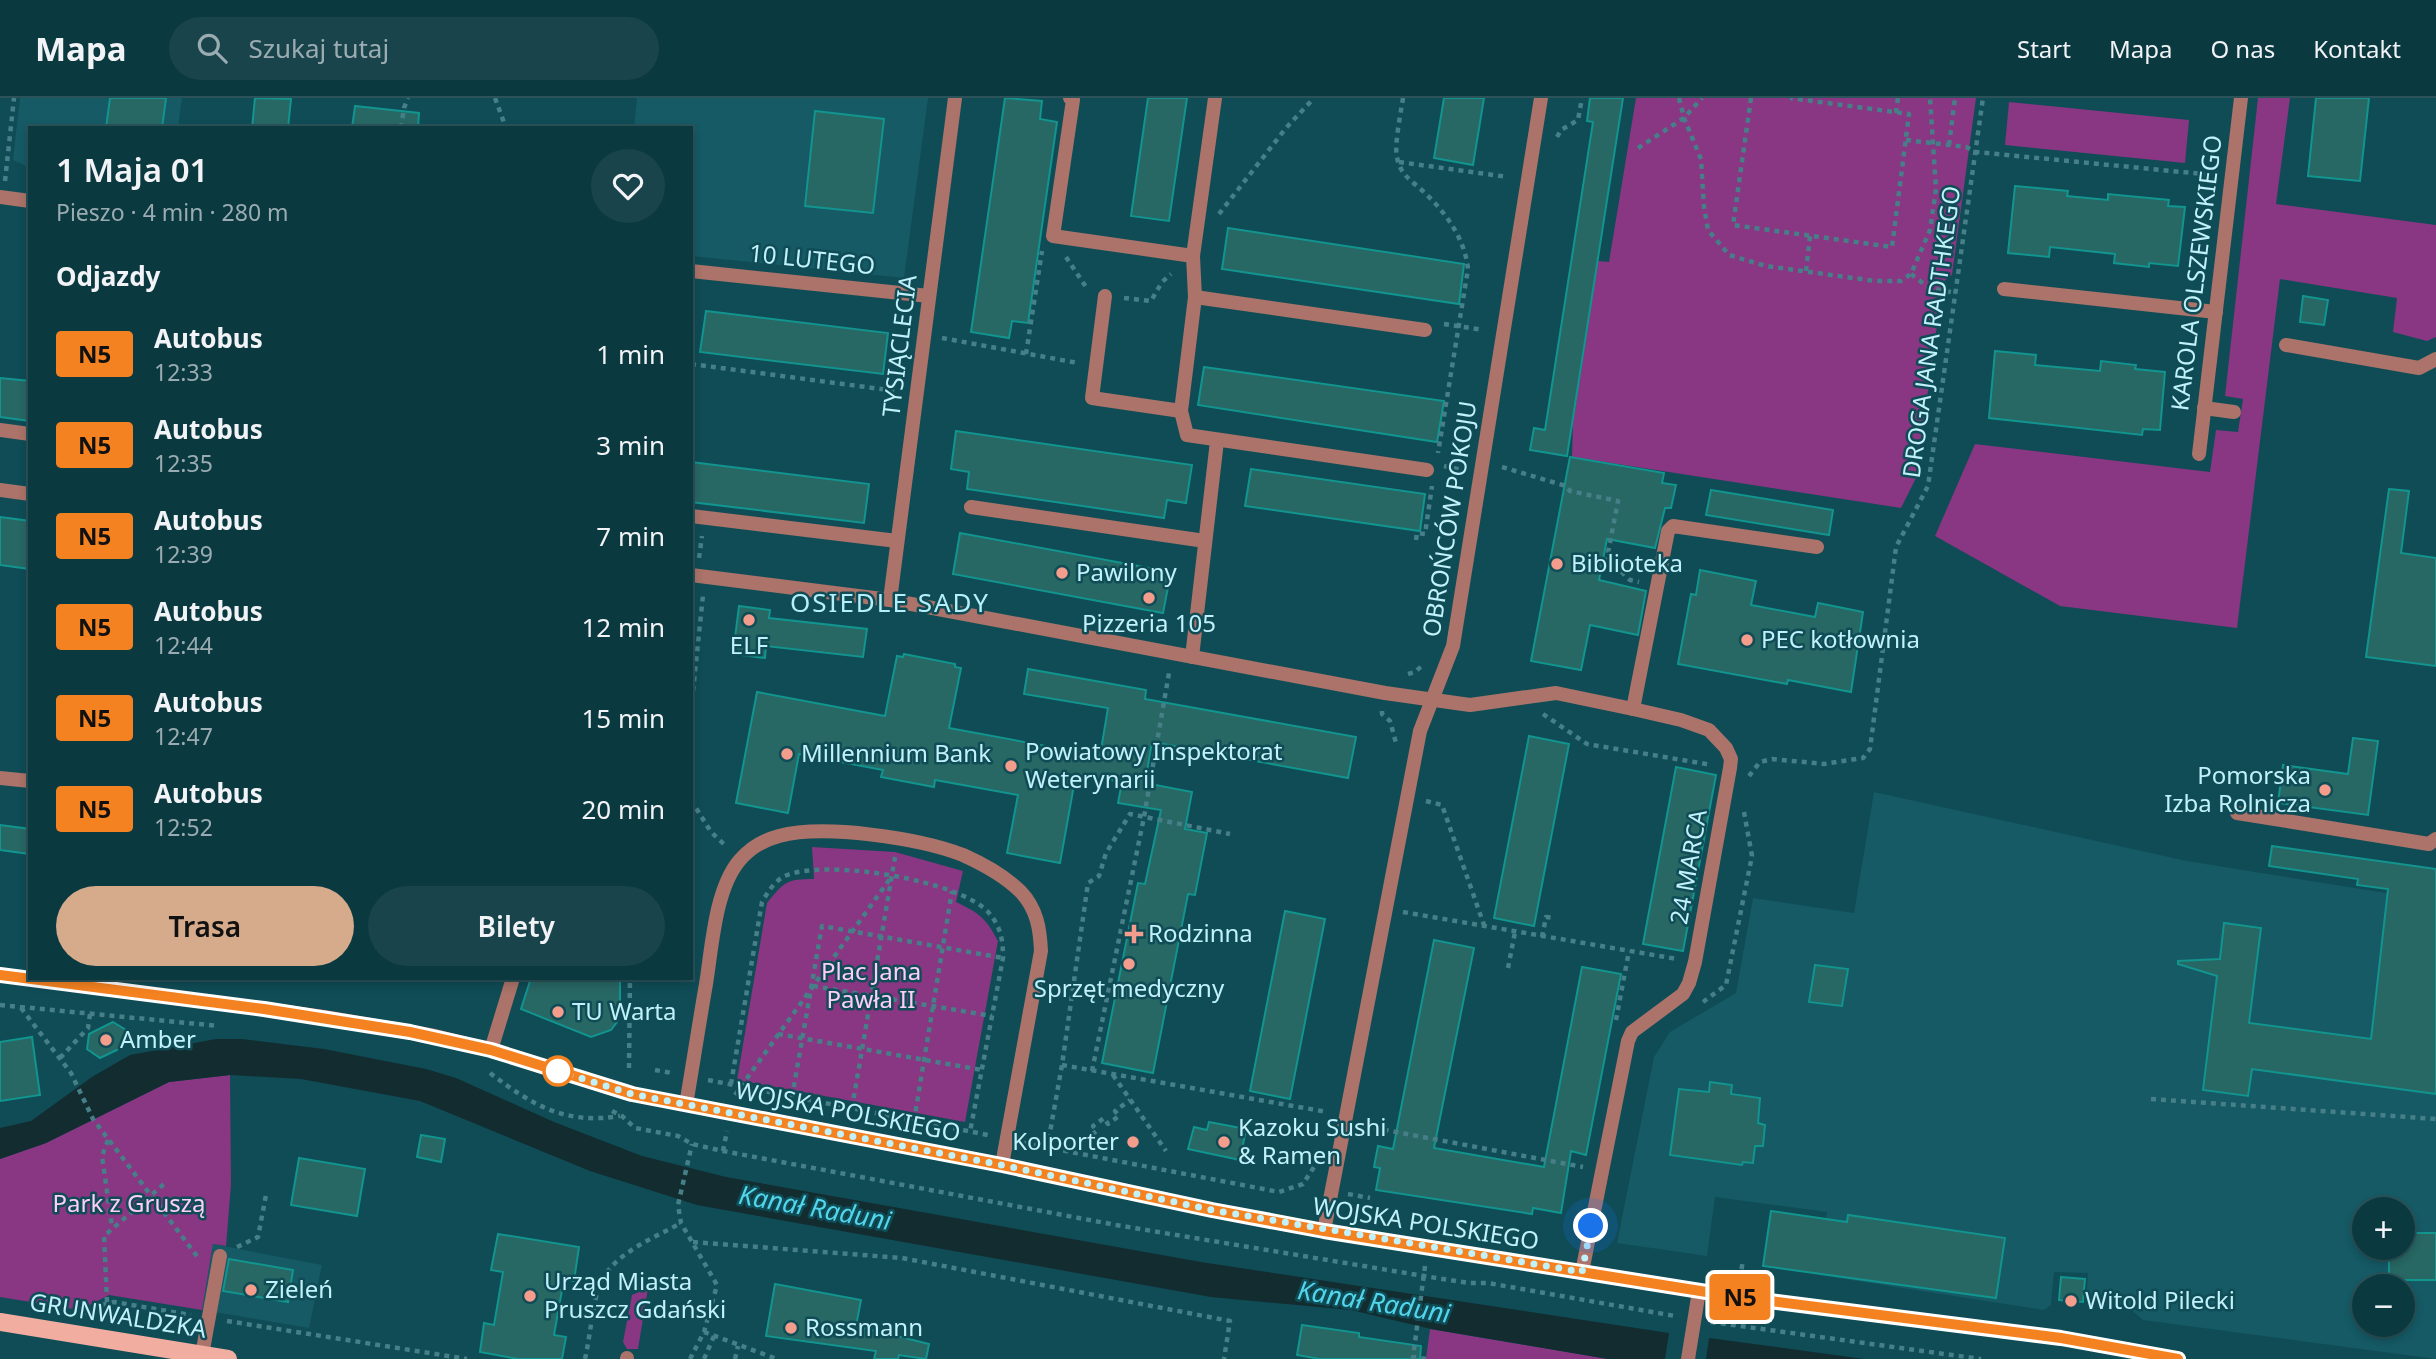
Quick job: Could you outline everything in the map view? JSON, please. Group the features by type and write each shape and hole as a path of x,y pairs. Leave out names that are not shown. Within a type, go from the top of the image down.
{"main road":[{"name":"GRUNWALDZKA","path":"0,1322 228,1359"}],"street":[{"name":"TYSIĄCLECIA","path":"890,600 955,98"},
{"path":"1070,98 1073,100 1053,236 1193,256"},
{"path":"1105,296 1092,398 1181,411 1195,297 1193,256 1215,98"},
{"name":"OBROŃCÓW POKOJU","path":"1324,1231 1420,731 1453,646 1541,98"},
{"name":"KAROLA OLSZEWSKIEGO","path":"2199,454 2241,98"},
{"path":"1,198 28,201"},
{"name":"10 LUTEGO","path":"693,271 929,296"},
{"path":"2004,289 2216,312"},
{"path":"1195,297 1425,330"},
{"path":"2286,345 2419,368 2436,359"},
{"path":"2204,408 2234,412"},
{"name":"OBROŃCÓW POKOJU","path":"1181,411 1187,435 1432,473"},
{"path":"0,430 28,434"},
{"path":"1192,657 1217,441"},
{"path":"0,490 28,494"},
{"path":"971,507 1205,541"},
{"path":"697,517 897,541"},
{"path":"1633,709 1668,531 1673,526 1817,547"},
{"path":"693,575 890,600 1430,701 1470,705 1556,693 1681,720 1709,730 1726,748 1731,759 1730,768"},
{"name":"24 MARCA","path":"1582,1272 1628,1041 1632,1032 1683,994 1689,983 1730,768"},
{"path":"0,778 28,781"},
{"path":"2237,813 2429,844 2436,839"},
{"path":"686,1105 716,919 726,883 740,860 756,846 782,835 832,831 898,840 962,855 992,870 1022,893 1034,910 1040,932 1041,951 1002,1165"},
{"name":"WOJSKA POLSKIEGO","path":"0,975 28,977"},
{"path":"491,1050 512,980"},
{"name":"WOJSKA POLSKIEGO","path":"69,981 324,1017 410,1032 491,1050 632,1094 1002,1165 1324,1231 1699,1291 2061,1338 2179,1359"},
{"path":"202,1354 220,1256"},
{"path":"1688,1359 1699,1291"}],"path":[{"path":"1,198 14,98"},
{"path":"401,126 408,98"},
{"path":"495,98 505,126"},
{"path":"1199,218 1212,219 1218,215 1286,128 1314,98"},
{"path":"1403,98 1396,157 1405,178 1426,194 1450,222 1467,255 1468,268 1424,534 1417,533 1416,540"},
{"path":"1679,98 1700,159 1703,207 1708,230 1729,255 1766,266 1875,281 1901,281 1911,274 1930,230 1936,189 1930,98"},
{"path":"1638,148 1684,118 1702,98"},
{"path":"1751,98 1733,225 1892,247 1909,114 1831,101 1790,98"},
{"path":"1896,113 1898,98"},
{"path":"1949,145 1955,98"},
{"name":"DROGA JANA RADTHKEGO","path":"1748,778 1760,762 1772,759 1824,764 1863,758 1870,749 1896,547 1928,486 1983,98"},
{"path":"1906,139 1966,147 1976,152 2232,176"},
{"path":"1398,162 1510,178"},
{"path":"1026,354 1044,238 1053,236 1087,290 1105,296 1151,301 1162,282 1174,271 1175,253"},
{"path":"1806,271 1810,236"},
{"path":"1911,274 1929,288 1956,293"},
{"path":"1458,326 1484,330"},
{"path":"924,334 1096,367"},
{"path":"693,363 896,391"},
{"path":"1498,465 1566,486 1570,491 1618,500 1607,558 1630,580 1658,585"},
{"path":"697,517 699,558 707,559"},
{"path":"693,692 703,597"},
{"path":"1092,1071 1144,817 1170,672 1153,668 1156,650"},
{"path":"1405,675 1415,672 1429,655"},
{"path":"1385,693 1381,714 1390,721 1397,747"},
{"path":"1519,697 1587,744 1730,768"},
{"path":"1429,788 1426,802 1442,805 1485,928"},
{"path":"693,803 711,832 740,860"},
{"path":"1694,1008 1726,985 1752,856 1744,816 1745,803"},
{"path":"1047,1149 1088,883 1099,876 1106,853 1130,814 1230,834"},
{"path":"852,1108 898,840"},
{"path":"731,1084 762,902 771,886 783,877 800,872 832,870 892,876 952,891 988,911 1003,939 1003,958 970,1132"},
{"path":"734,1096 892,876"},
{"path":"914,1121 952,891"},
{"path":"1406,900 1403,913 1695,962"},
{"path":"1542,937 1546,917 1555,918"},
{"path":"792,1097 822,926 1003,958"},
{"path":"1508,968 1515,932"},
{"path":"1625,974 1629,951"},
{"path":"629,1068 631,980"},
{"path":"813,986 992,1016"},
{"path":"0,1005 224,1027"},
{"path":"21,1008 60,1058 93,1119 215,1280"},
{"path":"60,1058 88,1028 90,1014"},
{"path":"778,1034 982,1070"},
{"path":"1062,1065 1327,1112 1324,1124"},
{"path":"489,1073 521,1097 564,1115 596,1120 622,1116 635,1128 678,1136 692,1144 1116,1225 1424,1276 1488,1283 1693,1325 1733,1326 1981,1359"},
{"path":"1112,1075 1167,1151"},
{"path":"740,1086 1047,1149 1279,1192 1303,1184 1317,1160"},
{"path":"2151,1099 2436,1119"},
{"path":"1066,1152 1097,1131 1093,1126 1104,1118 1108,1124 1119,1116 1115,1111 1130,1100"},
{"path":"1363,1126 1587,1168"},
{"path":"108,1139 102,1156 113,1228"},
{"path":"690,1359 704,1332 717,1284 681,1223 678,1205 692,1144"},
{"path":"107,1302 104,1236 164,1184"},
{"path":"220,1256 258,1237 266,1195"},
{"path":"586,1359 598,1287 613,1264 681,1223"},
{"path":"693,1242 902,1258 1230,1321 1224,1359"},
{"path":"1423,1286 1413,1357 1426,1359"},
{"path":"704,1332 777,1359"},
{"path":"704,1359 713,1336"},
{"path":"735,1359 738,1346"},
{"path":"421,1352 467,1359"}],"shaded area":[{"path":"20,98 182,98 178,126 28,126 28,167 13,160"},
{"path":"637,98 928,98 904,278 693,256 693,126 634,126"},
{"path":"1874,792 2187,861 2436,901 2436,1359 2143,1320 2128,1307 2086,1303 2088,1273 2054,1272 2051,1305 2044,1310 1819,1275 1827,1212 1715,1197 1707,1256 1617,1243 1654,1057 1670,1032 1736,993 1753,898 1854,913"},
{"path":"213,1244 322,1265 309,1328 202,1310"}],"green space":[{"path":"1636,98 1976,98 1952,275 1943,282 1916,478 1901,508 1572,457 1573,421 1598,261 1609,262"},
{"path":"2258,98 2290,98 2276,204 2436,225 2436,337 2427,341 2393,332 2397,298 2280,279 2237,628 2060,606 1935,536 1975,444 2210,472 2216,430 2238,432 2243,399 2225,396"},
{"path":"2009,102 2189,120 2185,163 2005,145"},
{"name":"Plac Jana Pawła II","path":"812,847 895,852 963,871 956,902 981,917 998,941 965,1122 737,1080 767,903 786,883 814,879"},
{"name":"Park z Gruszą","path":"230,1075 231,1185 226,1246 213,1244 202,1310 109,1295 80,1310 0,1297 0,1159 46,1143 169,1082"},
{"path":"648,1288 638,1349 627,1349 623,1342 632,1295"},
{"path":"1430,1329 1608,1359 1426,1359"}],"water":[{"name":"Kanał Raduni","path":"216,1039 242,1039 324,1049 426,1069 456,1078 554,1122 642,1156 726,1177 1201,1262 1669,1333 1665,1359 1608,1359 1431,1329 1351,1310 1211,1297 697,1205 590,1171 420,1101 301,1079 230,1075 169,1082 46,1143 0,1159 0,1128 31,1121 92,1077 130,1055"},
{"path":"1709,1338 1864,1359 1706,1359"}],"building":[{"path":"110,98 166,98 162,126 106,126"},
{"path":"255,98 291,99 288,126 252,126"},
{"path":"1005,98 1042,101 1040,119 1057,122 1028,323 1012,321 1009,338 971,332"},
{"path":"1148,98 1187,98 1169,221 1131,216"},
{"path":"1444,98 1484,98 1473,165 1434,158"},
{"path":"1590,98 1623,98 1567,456 1530,450 1534,428 1545,430 1593,122 1587,121"},
{"path":"2316,98 2369,98 2360,181 2308,176"},
{"path":"355,106 419,113 418,126 352,126"},
{"path":"815,111 884,119 873,213 805,206"},
{"path":"2015,186 2068,191 2067,196 2108,200 2108,194 2169,200 2168,206 2185,207 2178,266 2149,263 2149,267 2114,263 2115,254 2050,247 2049,257 2008,253"},
{"path":"1228,228 1464,264 1459,304 1222,269"},
{"path":"2303,296 2328,300 2324,325 2300,322"},
{"path":"706,311 888,333 883,374 700,352"},
{"path":"1995,351 2036,355 2035,365 2100,371 2101,361 2136,365 2135,369 2165,372 2160,430 2143,429 2142,435 1989,418"},
{"path":"1204,367 1444,401 1437,442 1198,405"},
{"path":"0,378 28,381 28,421 0,417"},
{"path":"956,431 1192,465 1186,503 1167,500 1164,518 967,489 969,472 951,469"},
{"path":"1570,457 1664,473 1662,483 1676,485 1671,508 1665,508 1655,548 1607,539 1599,580 1646,591 1638,635 1590,625 1581,670 1531,661"},
{"path":"693,462 869,484 864,523 693,502"},
{"path":"1251,469 1425,494 1420,531 1245,506"},
{"path":"2389,489 2409,491 2401,553 2436,558 2436,666 2366,657"},
{"path":"1711,490 1833,510 1829,535 1706,515"},
{"path":"0,517 28,521 28,569 0,565"},
{"name":"Pawilony","path":"960,533 1171,572 1163,613 953,574"},
{"name":"PEC kotłownia","path":"1700,570 1756,581 1751,605 1815,617 1818,603 1863,612 1851,692 1788,680 1787,684 1678,664 1691,594 1696,595"},
{"path":"739,606 770,610 769,618 867,629 863,657 766,646 765,658 733,654"},
{"path":"904,654 955,664 955,667 961,668 949,728 1100,756 1108,708 1024,694 1028,669 1146,690 1145,699 1356,737 1348,778 1152,742 1145,783 1192,792 1185,829 1207,833 1195,895 1188,894 1153,1073 1102,1063 1138,883 1145,884 1161,810 1118,803 1122,782 1076,774 1060,863 1007,853 1018,795 935,780 934,787 881,777 883,770 799,754 788,813 736,803 757,692 885,716 897,656 903,657"},
{"path":"1529,736 1569,744 1534,926 1494,918"},
{"name":"Pomorska Izba Rolnicza","path":"2353,738 2378,741 2368,815 2278,803 2283,765 2348,774"},
{"path":"1676,767 1716,775 1683,951 1643,944"},
{"path":"0,825 28,829 28,854 0,850"},
{"path":"2272,846 2436,869 2436,1094 2252,1069 2248,1096 2203,1090 2217,976 2178,964 2178,961 2220,959 2224,923 2261,928 2249,1023 2371,1039 2388,889 2357,885 2358,879 2269,866"},
{"path":"1285,911 1325,919 1290,1099 1250,1091"},
{"path":"1434,940 1474,948 1434,1148 1544,1167 1582,967 1621,974 1586,1155 1571,1151 1561,1213 1533,1208 1532,1214 1376,1190 1380,1168 1374,1167 1378,1146 1393,1149"},
{"path":"1815,965 1848,969 1842,1006 1809,1002"},
{"path":"530,980 620,980 620,1011 617,1022 611,1030 591,1037 521,1009"},
{"name":"Amber","path":"113,1022 126,1030 123,1047 100,1058 87,1049 89,1034"},
{"path":"32,1037 40,1095 0,1101 0,1042"},
{"path":"1710,1082 1732,1085 1731,1094 1760,1098 1758,1123 1765,1125 1763,1146 1755,1146 1753,1163 1743,1162 1742,1165 1670,1155 1679,1089 1709,1092"},
{"name":"Kazoku Sushi & Ramen","path":"1209,1122 1246,1129 1240,1160 1188,1149 1194,1127 1207,1130"},
{"path":"421,1135 445,1139 441,1162 417,1157"},
{"path":"299,1158 365,1169 357,1216 291,1205"},
{"path":"1771,1211 1847,1222 1848,1215 2005,1238 1996,1298 1763,1266"},
{"path":"2415,1233 2436,1233 2436,1280 2415,1280 2415,1274 2389,1274 2389,1260 2415,1260"},
{"name":"Urząd Miasta Pruszcz Gdański","path":"498,1234 579,1247 574,1281 564,1279 554,1335 566,1337 562,1359 518,1359 480,1352 484,1323 494,1325 503,1272 491,1270"},
{"path":"229,1259 293,1270 288,1302 223,1291"},
{"path":"2061,1277 2085,1279 2083,1302 2059,1300"},
{"path":"775,1284 861,1300 856,1326 929,1344 926,1359 899,1355 898,1359 874,1359 876,1351 766,1336"},
{"path":"1302,1325 1421,1346 1420,1359 1320,1359 1297,1355"}],"bus line":[{"name":"N5","path":"0,975 28,979"},
{"name":"N5","path":"39,980 345,1020 410,1032 491,1050 632,1094 1002,1165 1324,1231 1738,1297 2061,1338 2178,1359"}],"place":[{"name":"Biblioteka","path":"1557,564"},
{"name":"Pawilony","path":"1062,573"},
{"name":"Pizzeria 105","path":"1149,598"},
{"name":"ELF","path":"749,620"},
{"name":"PEC kotłownia","path":"1747,640"},
{"name":"Millennium Bank","path":"787,754"},
{"name":"Powiatowy Inspektorat Weterynarii","path":"1011,766"},
{"name":"Pomorska Izba Rolnicza","path":"2325,790"},
{"name":"Rodzinna","path":"1134,934"},
{"name":"Sprzęt medyczny","path":"1129,964"},
{"name":"TU Warta","path":"558,1012"},
{"name":"Amber","path":"106,1040"},
{"name":"Kolporter","path":"1133,1142"},
{"name":"Kazoku Sushi & Ramen","path":"1224,1142"},
{"name":"Zieleń","path":"251,1290"},
{"name":"Urząd Miasta Pruszcz Gdański","path":"530,1296"},
{"name":"Witold Pilecki","path":"2071,1301"},
{"name":"Rossmann","path":"791,1328"}],"district":[{"name":"OSIEDLE SADY","path":"890,603"}],"route":[{"path":"558,1071 632,1094 1002,1165 1212,1210 1324,1231 1582,1272 1591,1226"}]}
